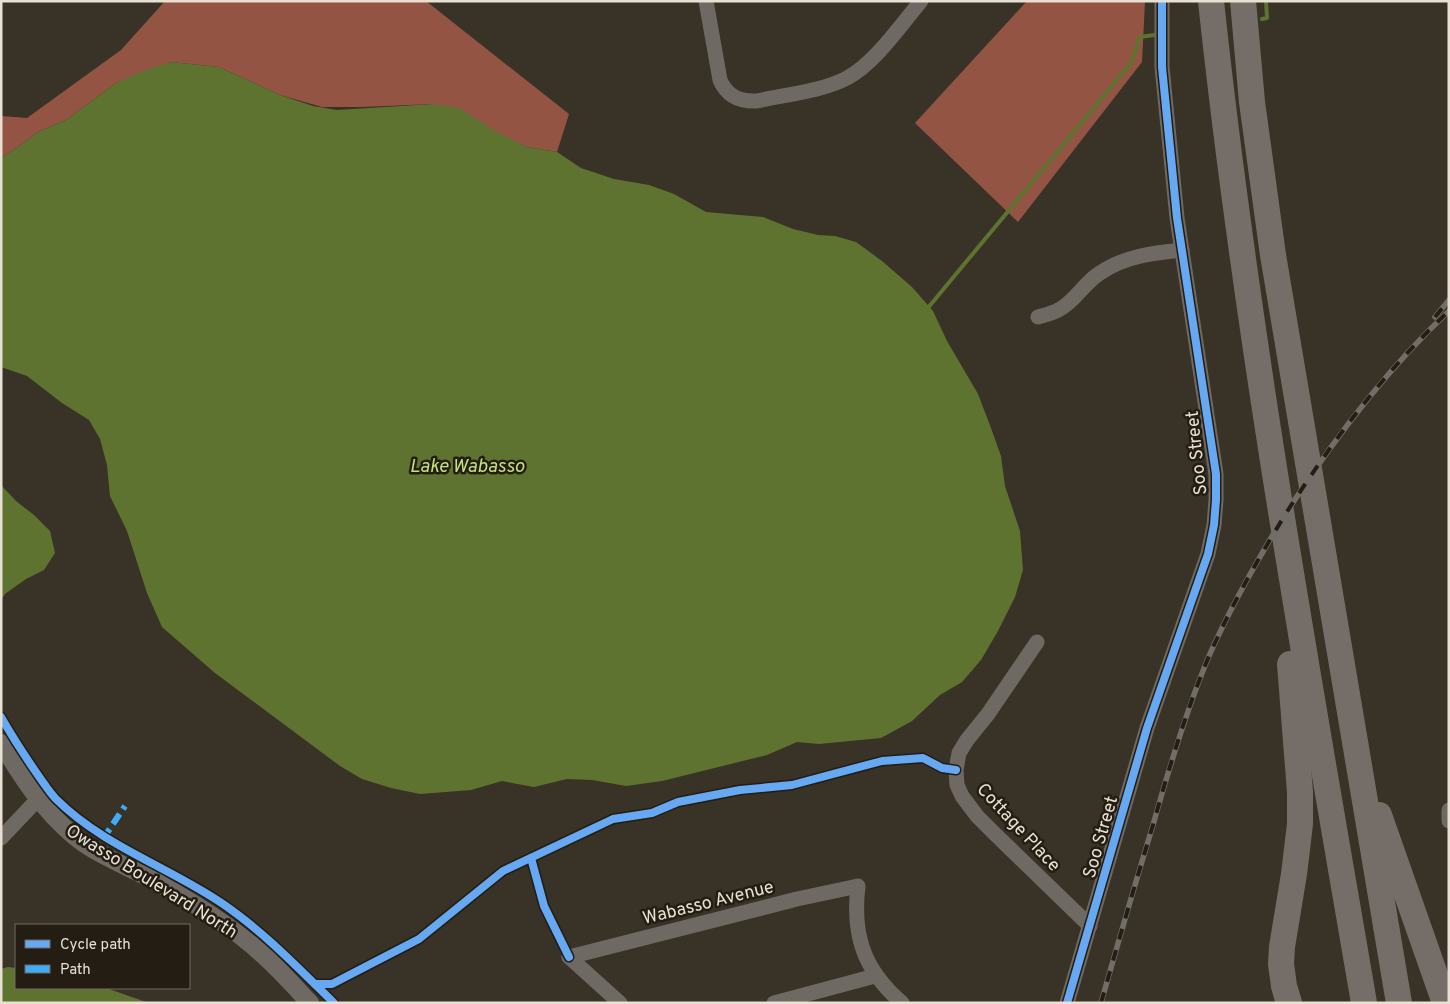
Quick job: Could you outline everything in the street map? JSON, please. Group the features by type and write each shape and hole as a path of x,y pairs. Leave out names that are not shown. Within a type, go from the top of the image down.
{"highway":[{"path":"1211,1 1240,249 1288,561 1364,1003"},
{"path":"1243,1 1252,102 1273,255 1399,1003"},
{"path":"1288,561 1286,609 1300,792 1300,824 1281,964 1289,1003"},
{"path":"1355,745 1445,1003"}],"street":[{"path":"706,1 720,80 730,94 738,100 747,102 827,85 846,79 872,59 921,1"},
{"name":"Soo Street","path":"1067,1003 1147,728 1203,571 1214,525 1216,500 1214,454 1177,218 1162,68 1162,1"},
{"path":"1038,317 1061,309 1084,285 1099,273 1116,264 1148,254 1182,250"},
{"name":"Cottage Place","path":"1036,642 988,714 966,740 959,753 956,770 957,785 962,796 989,828 1090,926"},
{"name":"Owasso Boulevard North","path":"1,743 38,799 57,821 75,837 95,850 162,885 230,928 272,963 310,1003"},
{"path":"1,838 38,799"},
{"path":"1448,820 1449,810"},
{"name":"Wabasso Avenue","path":"620,1003 569,957 797,899 858,886 856,900 858,931 868,962 875,976"},
{"path":"774,1003 875,976 902,1003"}],"shaded area":[{"path":"165,1 426,1 569,114 557,152 527,147 433,104 322,107 280,95 219,67 171,62 116,83 66,120 38,132 1,158 1,116 27,118 121,50"},
{"path":"1027,1 1145,1 1142,62 1018,222 915,123"}],"water":[{"name":"Lake Wabasso","path":"171,62 219,67 280,95 313,106 337,110 433,104 460,108 495,131 527,147 557,152 581,168 614,179 649,185 674,194 706,212 763,217 793,229 818,235 835,236 856,242 882,261 912,287 933,311 947,341 978,394 1001,456 1005,486 1020,531 1023,570 1015,597 981,660 962,682 940,695 912,721 881,738 819,744 797,742 767,755 662,781 626,786 592,780 567,779 534,787 502,781 471,790 420,794 362,779 340,766 215,673 162,627 147,593 127,531 110,496 107,465 100,439 89,420 62,403 27,376 1,367 1,158 38,132 66,120 116,83 148,69"},
{"path":"1,485 50,531 55,553 44,570 26,579 5,594 1,600"},
{"path":"15,968 15,989 109,989 149,1003 1,1003 1,969"}],"waterway":[{"path":"1262,19 1267,18 1266,1"},
{"path":"927,309 1131,63 1140,37 1154,35"}],"railway":[{"path":"1435,317 1449,300"},
{"path":"1101,1003 1178,740 1209,656 1227,618 1290,507 1344,429 1404,356 1449,311"}],"marked path":[{"path":"103,839 125,806"}],"cycle path":[{"path":"1067,1003 1147,728 1208,554 1214,525 1216,474 1177,218 1162,67 1162,1"},
{"path":"1,717 50,792 74,815 115,843 223,904 281,951 334,1003"},
{"path":"315,984 332,984 419,939 503,871 613,819 652,813 678,802 740,790 792,785 882,761 923,758 942,768 956,770"},
{"path":"531,858 544,906 569,957"}]}
